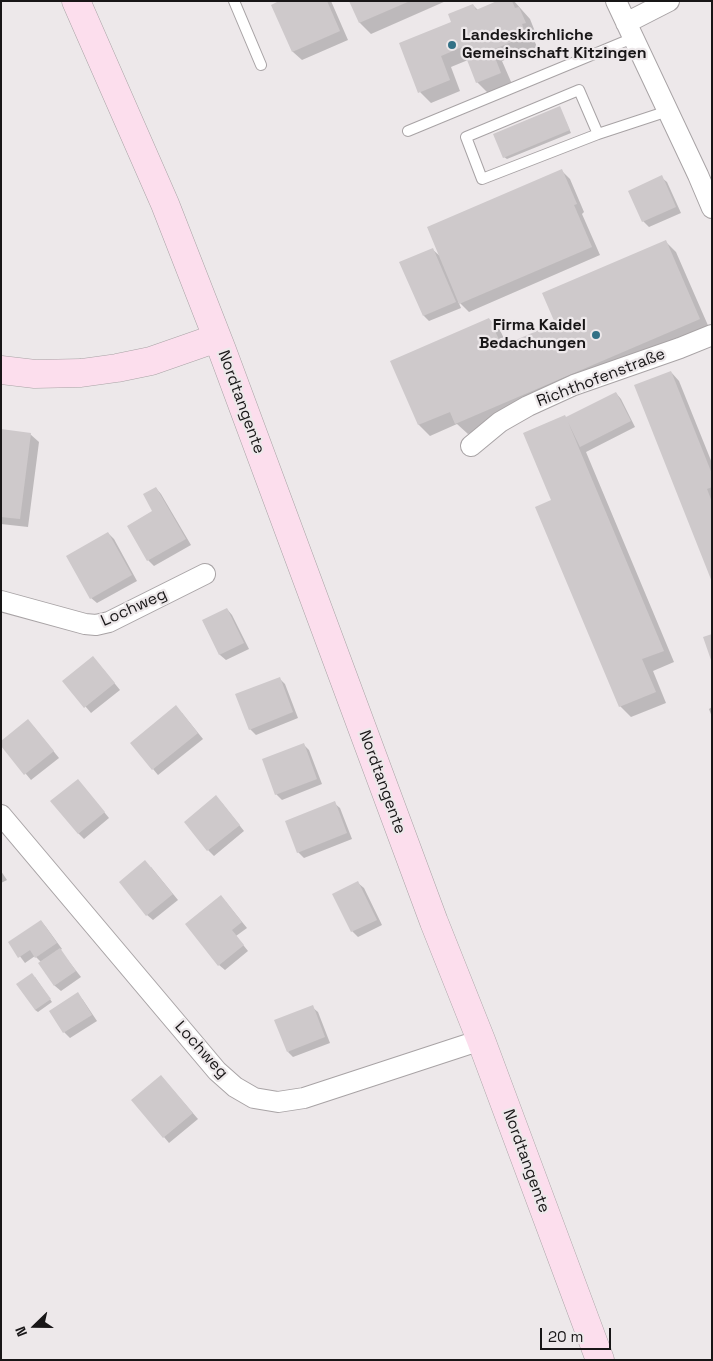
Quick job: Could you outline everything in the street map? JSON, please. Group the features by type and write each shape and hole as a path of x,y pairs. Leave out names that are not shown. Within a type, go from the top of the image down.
{"main road":[{"name":"Nordtangente","path":"77,4 165,204 217,338 600,1360"},
{"path":"1,370 35,374 81,373 116,368 150,361 217,338"}],"street":[{"path":"616,1 712,208"},
{"path":"629,31 670,1"},
{"name":"Richthofenstraße","path":"470,446 500,422 528,406 574,385 712,335"},
{"name":"Lochweg","path":"1,600 85,624 96,625 109,622 205,574"},
{"name":"Lochweg","path":"1,816 217,1071 235,1087 254,1098 278,1102 304,1098 480,1040"}],"lane":[{"path":"234,1 261,65"},
{"path":"408,131 629,31"},
{"path":"598,134 579,90 466,137 482,179 598,134 668,112"}],"building":[{"path":"279,1 327,1 340,31 292,52 271,5"},
{"path":"349,1 410,1 359,23"},
{"name":"Landeskirchliche Gemeinschaft Kitzingen","path":"497,1 512,1 515,8 519,7 526,23 522,24 526,36 492,50 501,73 476,83 462,47 441,56 450,80 418,93 399,43 451,22 448,14 473,4 476,10"},
{"path":"560,106 570,130 503,158 493,134"},
{"path":"562,169 577,204 574,205 592,247 459,304 427,227"},
{"path":"662,175 676,207 642,222 628,191"},
{"name":"Firma Kaidel Bedachungen","path":"666,240 700,319 455,424 450,412 418,425 390,361 489,318 502,346 555,323 542,293"},
{"path":"433,248 456,302 423,316 399,262"},
{"path":"671,371 712,474 712,487 707,489 712,502 712,582 634,385"},
{"path":"616,392 631,421 580,447 568,422 664,651 642,659 656,692 619,707 535,507 551,500 523,433 565,415 566,417"},
{"path":"1,429 31,433 20,519 1,517"},
{"path":"156,487 186,539 147,561 127,526 152,511 143,494"},
{"path":"108,532 132,575 90,599 66,556"},
{"path":"227,608 244,643 219,655 202,620"},
{"path":"712,634 712,660 711,660 703,637"},
{"path":"93,656 115,683 84,708 62,681"},
{"path":"280,677 293,712 249,730 235,694"},
{"path":"176,705 198,733 152,770 130,743"},
{"path":"28,719 54,751 24,775 1,746 1,741"},
{"path":"304,743 317,779 275,795 262,759"},
{"path":"78,779 105,812 78,834 50,801"},
{"path":"216,795 240,825 207,851 184,822"},
{"path":"335,801 347,833 297,853 285,821"},
{"path":"145,860 173,894 146,916 119,882"},
{"path":"358,881 377,920 351,932 332,894"},
{"path":"221,895 242,922 232,930 244,945 218,966 185,924"},
{"path":"41,920 57,943 35,958 30,950 18,958 8,942"},
{"path":"60,948 76,971 54,986 38,963"},
{"path":"32,973 51,999 35,1010 16,984"},
{"path":"78,992 92,1015 63,1033 49,1011"},
{"path":"313,1005 325,1037 287,1052 274,1020"},
{"path":"161,1075 193,1113 163,1138 131,1100"}],"place":[{"name":"Landeskirchliche Gemeinschaft Kitzingen","path":"452,45"},
{"name":"Firma Kaidel Bedachungen","path":"596,335"}]}
